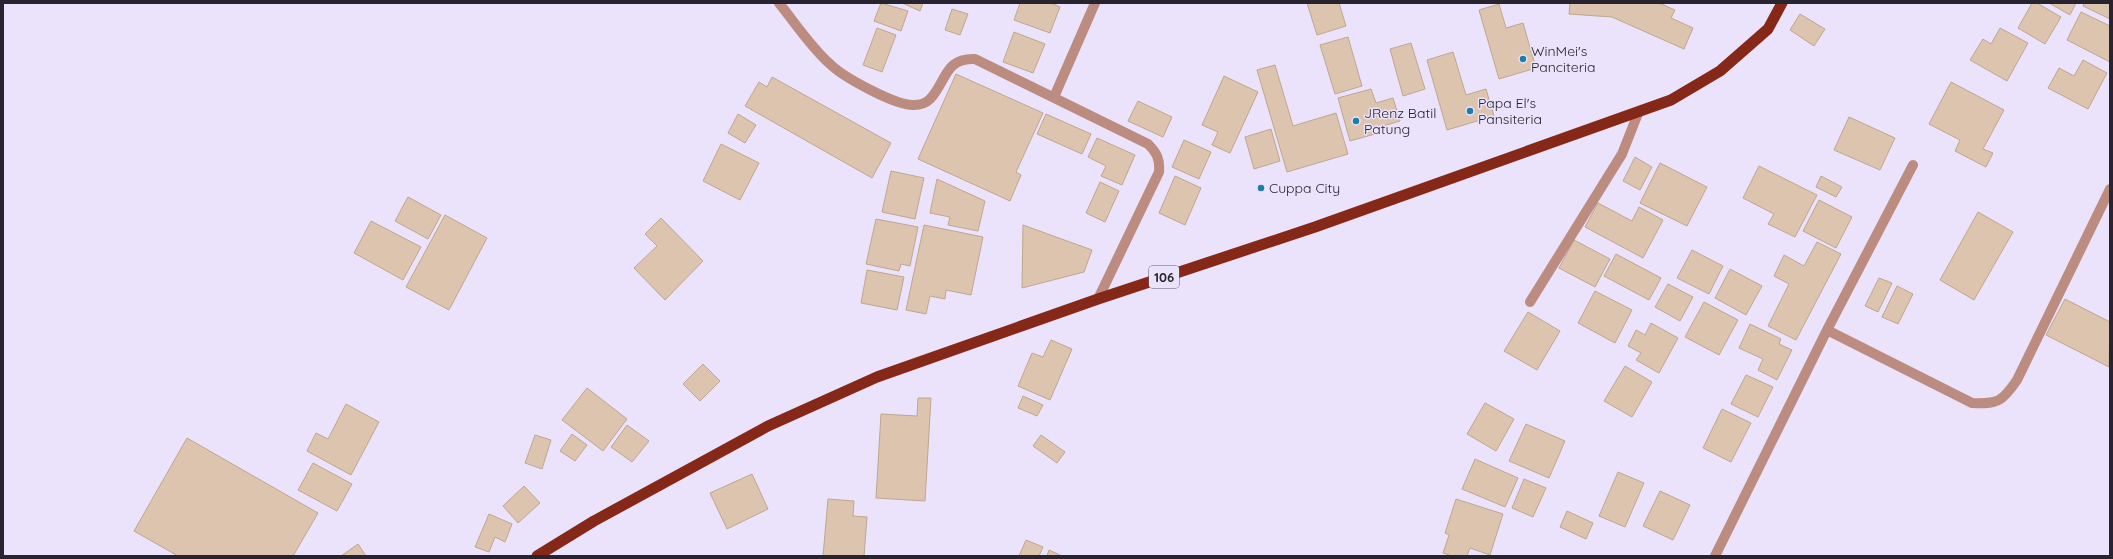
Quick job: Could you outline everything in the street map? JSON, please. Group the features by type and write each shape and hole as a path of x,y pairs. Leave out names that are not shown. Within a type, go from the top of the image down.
{"highway":[{"name":"106","path":"537,556 594,521 768,426 877,377 1098,299 1314,227 1671,100 1720,71 1768,29 1782,3"}],"street":[{"path":"779,3 813,47 831,66 858,83 895,101 913,106 923,104 931,98 955,62 964,59 974,59 1148,144 1156,152 1160,161 1159,172 1098,299"},
{"path":"1054,97 1095,3"},
{"path":"1530,302 1622,154 1639,112"},
{"path":"1714,556 1827,330 1913,165"},
{"path":"1827,330 1972,403 1990,404 2006,397 2017,380 2110,189"}],"building":[{"path":"881,3 908,11 901,31 874,21"},
{"path":"902,3 923,3 920,11"},
{"path":"1020,3 1051,3 1060,7 1050,33 1014,20"},
{"path":"1307,3 1339,3 1346,26 1317,35"},
{"path":"1570,3 1659,3 1675,10 1671,18 1693,28 1684,49 1612,17 1569,14"},
{"path":"2032,3 2037,3 2061,17 2045,44 2018,28"},
{"path":"2049,3 2076,3 2070,15"},
{"path":"2084,3 2110,3 2110,19 2083,6"},
{"path":"1499,4 1506,28 1523,23 1536,68 1499,79 1479,10"},
{"path":"952,9 968,14 960,35 945,30"},
{"path":"2081,12 2110,26 2110,62 2067,40"},
{"path":"1800,14 1825,29 1814,46 1790,30"},
{"path":"877,28 896,35 882,72 863,65"},
{"path":"2000,28 2028,43 2007,81 1970,60 1983,39 1991,44"},
{"path":"1014,32 1045,44 1033,73 1003,62"},
{"path":"1348,37 1362,86 1335,94 1320,45"},
{"path":"1411,43 1425,89 1403,96 1390,49"},
{"path":"1453,52 1466,95 1486,89 1494,116 1447,130 1427,60"},
{"path":"2083,60 2107,73 2088,109 2048,88 2059,68 2074,76"},
{"path":"1275,65 1293,126 1336,113 1348,154 1287,172 1257,70"},
{"path":"956,74 1043,113 1016,172 1021,175 1010,201 918,159"},
{"path":"1224,76 1258,92 1230,153 1212,145 1218,132 1202,125"},
{"path":"772,77 891,143 872,178 745,106 759,82 767,87"},
{"path":"1951,82 2004,110 1983,149 1993,153 1986,167 1955,151 1960,140 1929,124"},
{"path":"1371,89 1376,103 1393,98 1400,121 1373,129 1375,134 1350,141 1338,98"},
{"path":"1138,101 1172,117 1163,137 1128,121"},
{"path":"738,114 756,125 745,143 728,133"},
{"path":"1046,114 1091,134 1082,154 1037,134"},
{"path":"1849,117 1895,138 1880,170 1834,150"},
{"path":"1271,129 1280,161 1254,169 1245,137"},
{"path":"1097,138 1135,155 1122,185 1101,176 1106,166 1088,157"},
{"path":"1184,140 1211,152 1199,179 1172,167"},
{"path":"721,144 759,163 740,200 703,181"},
{"path":"1635,157 1652,167 1640,190 1623,181"},
{"path":"1660,163 1707,187 1687,226 1640,203"},
{"path":"1759,166 1817,195 1795,237 1768,224 1774,214 1743,198"},
{"path":"891,171 924,178 915,219 882,212"},
{"path":"1175,176 1201,188 1185,225 1159,213"},
{"path":"1821,176 1842,187 1836,197 1816,187"},
{"path":"937,179 985,201 978,231 948,225 950,217 930,213"},
{"path":"1100,182 1119,191 1105,222 1086,213"},
{"path":"408,197 441,215 428,239 395,221"},
{"path":"1819,200 1852,217 1836,248 1803,231"},
{"path":"1598,203 1632,221 1639,207 1663,220 1643,258 1585,227"},
{"path":"1978,212 2013,232 1974,300 1940,280"},
{"path":"445,215 487,238 449,310 406,287"},
{"path":"661,218 703,261 665,300 634,268 657,246 645,234"},
{"path":"876,219 918,227 910,266 901,264 899,271 866,264"},
{"path":"371,221 421,247 403,280 354,253"},
{"path":"924,225 983,237 971,295 946,290 945,299 930,296 926,314 906,310"},
{"path":"1023,225 1092,250 1084,272 1022,288"},
{"path":"1574,240 1610,259 1595,287 1559,268"},
{"path":"1817,242 1841,254 1796,340 1768,326 1789,284 1774,276 1784,255 1804,266"},
{"path":"1692,250 1723,266 1709,294 1677,278"},
{"path":"1616,254 1661,278 1649,300 1604,276"},
{"path":"1730,269 1762,286 1746,315 1715,298"},
{"path":"867,270 904,277 897,310 861,303"},
{"path":"1879,278 1892,283 1878,312 1865,306"},
{"path":"1668,284 1693,297 1680,321 1655,307"},
{"path":"1897,286 1913,294 1898,324 1882,317"},
{"path":"1595,291 1632,310 1615,343 1578,323"},
{"path":"2065,299 2110,322 2109,367 2046,335"},
{"path":"1704,302 1738,320 1719,355 1685,337"},
{"path":"1528,312 1560,331 1537,370 1504,351"},
{"path":"1651,323 1678,338 1659,373 1636,360 1641,353 1628,346 1636,330 1645,335"},
{"path":"1750,324 1781,339 1779,344 1792,350 1777,380 1758,370 1763,359 1739,348"},
{"path":"1051,340 1072,349 1050,400 1018,386 1032,353 1043,357"},
{"path":"703,364 720,381 700,401 683,384"},
{"path":"1625,366 1652,382 1632,417 1604,401"},
{"path":"1746,375 1773,387 1758,417 1731,404"},
{"path":"587,388 627,419 603,451 562,420"},
{"path":"1023,396 1043,405 1037,416 1018,408"},
{"path":"918,398 931,398 925,501 876,498 881,414 917,416"},
{"path":"1485,403 1514,419 1496,451 1467,434"},
{"path":"346,404 379,422 351,475 307,451 316,433 328,439"},
{"path":"1722,409 1751,423 1731,462 1703,448"},
{"path":"1526,424 1565,441 1549,478 1509,461"},
{"path":"627,425 649,441 632,462 611,447"},
{"path":"572,434 587,445 575,461 560,451"},
{"path":"535,435 551,440 542,469 525,463"},
{"path":"1041,435 1065,452 1057,463 1033,446"},
{"path":"187,438 318,513 293,556 178,556 134,531"},
{"path":"1475,459 1518,478 1505,507 1462,489"},
{"path":"313,463 352,484 337,511 298,490"},
{"path":"1618,472 1644,483 1625,527 1599,516"},
{"path":"752,474 768,509 727,529 710,493"},
{"path":"1524,479 1546,488 1533,517 1512,508"},
{"path":"524,486 540,503 518,523 503,506"},
{"path":"1660,491 1690,505 1673,540 1643,526"},
{"path":"828,499 854,501 853,516 867,517 864,556 823,556"},
{"path":"1456,499 1503,514 1490,555 1470,548 1467,556 1452,556 1443,553 1449,535 1445,533"},
{"path":"1567,511 1593,523 1586,539 1560,527"},
{"path":"489,514 512,524 505,542 495,537 489,552 475,547"},
{"path":"1026,540 1043,547 1039,556 1019,556"},
{"path":"358,544 366,556 341,556"},
{"path":"1049,550 1062,556 1047,556"}],"place":[{"name":"WinMei's Panciteria","path":"1523,59"},
{"name":"Papa El's Pansiteria","path":"1470,111"},
{"name":"JRenz Batil Patung","path":"1356,121"},
{"name":"Cuppa City","path":"1261,188"}]}
